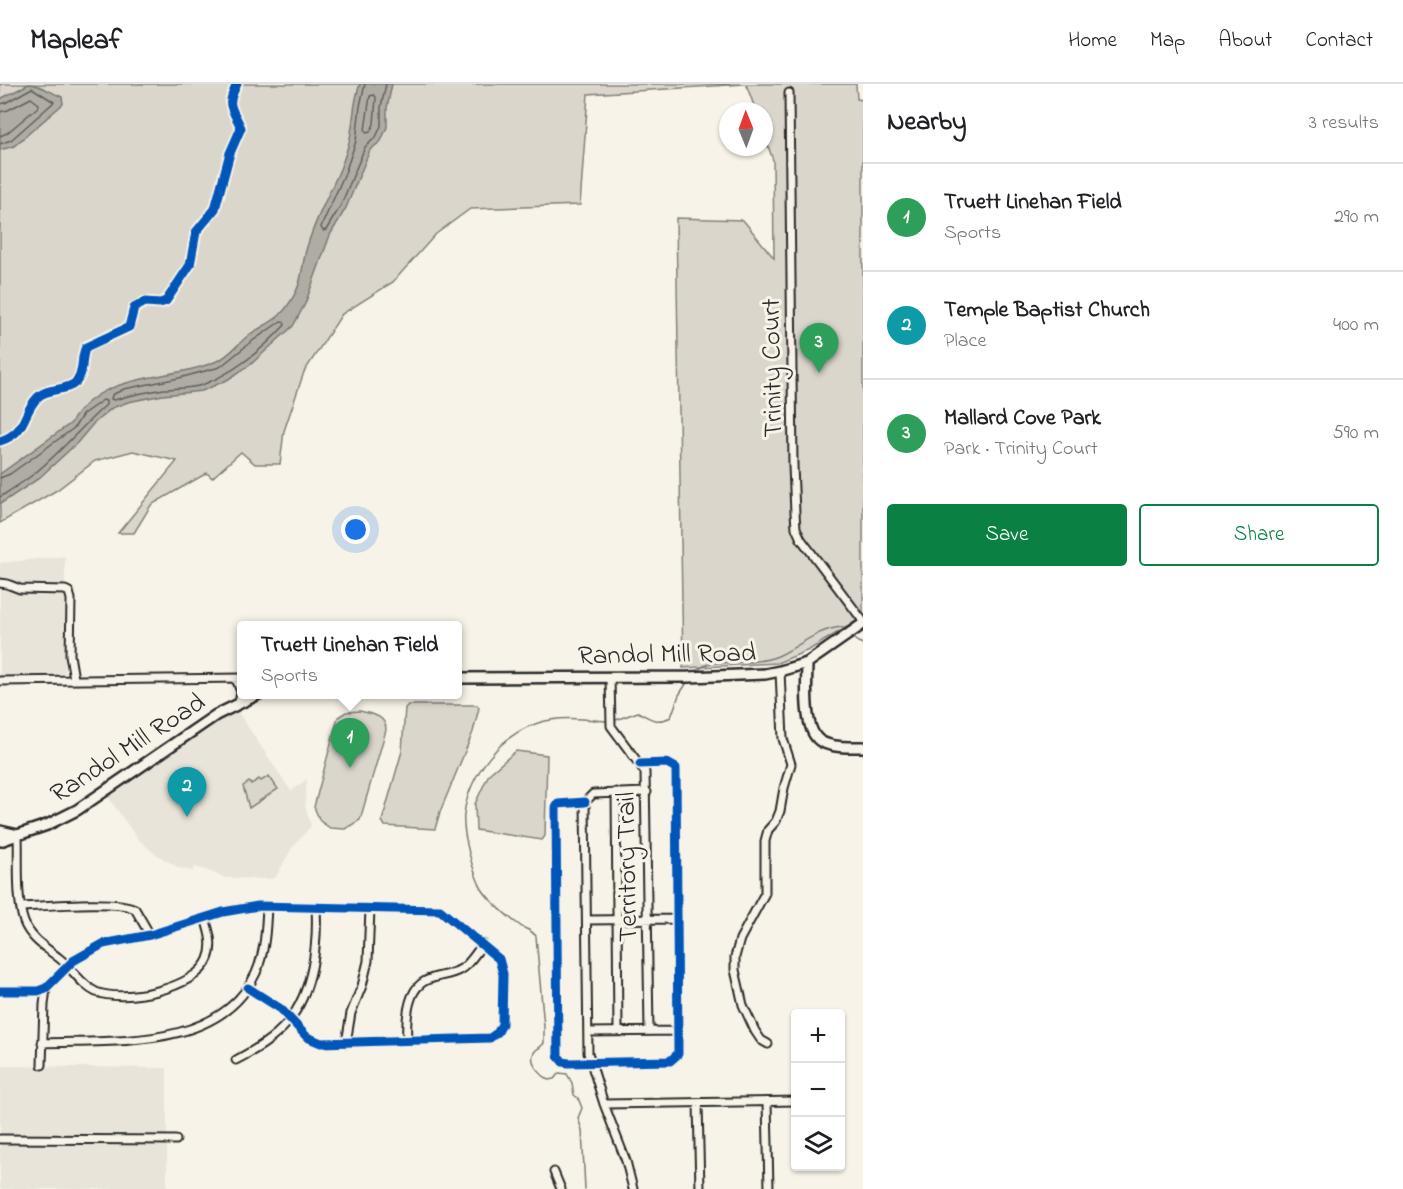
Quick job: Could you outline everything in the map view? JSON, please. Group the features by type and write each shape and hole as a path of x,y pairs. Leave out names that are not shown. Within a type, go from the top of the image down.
{"main road":[{"name":"Randol Mill Road","path":"462,678 743,676 780,671 807,663 861,625"},
{"path":"807,663 808,711 813,735 820,741 833,746 863,747"},
{"name":"Randol Mill Road","path":"0,841 47,825 77,810 216,715 248,699"},
{"path":"0,831 18,835"}],"street":[{"name":"Trinity Court","path":"789,93 795,520 807,549 861,625"},
{"path":"0,584 7,584 20,590 65,590 69,592 71,599 70,655 74,679"},
{"path":"768,1044 761,1040 755,1031 743,1005 736,978 735,957 740,939 765,893 765,840 768,830 776,821 780,811 791,764 783,740 780,671"},
{"name":"Territory Trail","path":"610,677 611,726 645,772 649,1031"},
{"path":"232,678 237,681"},
{"path":"0,681 237,678"},
{"path":"239,703 240,699"},
{"path":"640,764 667,763 676,768 678,1054 670,1062 568,1063 558,1056 556,808 563,802 585,802 593,794 647,792"},
{"path":"616,792 618,1031"},
{"path":"585,802 588,1053 604,1104 626,1161 633,1189"},
{"path":"18,835 21,907 27,928 39,942 68,964 86,985 106,995 157,991 174,986 203,968 208,958 211,940 205,918"},
{"path":"21,907 108,904 131,906 150,935"},
{"path":"42,1043 153,1039 189,1030 220,1015 248,988 256,973 264,945 267,906"},
{"path":"0,991 38,991 46,988 68,964 103,944 150,935 234,909 267,906 440,910 499,958 502,965 504,1008 500,1029 490,1038 483,1040 321,1043 313,1041 281,1009 248,988"},
{"path":"236,1060 263,1045 290,1018 305,989 312,965 317,940 316,907"},
{"path":"346,1043 351,1013 362,986 368,961 370,908"},
{"path":"587,920 677,919"},
{"path":"406,1041 406,1022 416,989 424,981 462,968 483,944"},
{"path":"42,1065 46,988"},
{"path":"588,1032 678,1031"},
{"path":"604,1104 791,1101"},
{"path":"767,1102 769,1189"},
{"path":"698,1103 700,1189"},
{"path":"0,1139 176,1140"},
{"path":"554,1172 561,1189"}],"shaded area":[{"path":"0,84 745,84 588,94 580,205 470,209 436,234 393,282 342,314 304,372 284,431 280,464 255,464 241,452 212,478 207,473 151,505 134,533 118,533 177,461 133,451 95,461 57,490 0,523"},
{"path":"746,84 856,84 857,99 863,100 863,617 809,650 777,663 683,668 676,218 743,220 774,258 773,102 753,102"},
{"path":"65,556 65,674 0,677 0,563"},
{"path":"408,705 477,705 479,708 473,732 435,829 385,826 382,821 402,751 405,708"},
{"path":"236,709 291,791 307,779 305,805 311,826 292,848 275,878 226,878 194,867 193,871 179,868 154,853 137,838 108,797 182,743"},
{"path":"360,711 381,718 386,730 360,820 345,829 330,828 320,821 314,807 338,717 346,712"},
{"path":"516,751 547,755 545,836 542,840 476,830 475,804 489,774"},
{"path":"269,776 278,789 249,808 243,786"},
{"path":"0,1066 167,1068 167,1189 0,1189"}],"water":[{"path":"29,84 62,97 63,104 14,146 0,150 0,99"},
{"path":"360,84 392,84 387,108 387,127 381,141 370,150 346,208 330,235 305,304 293,326 250,365 227,380 202,391 163,395 128,402 112,408 38,479 0,504 0,474 71,423 84,406 100,394 137,380 198,368 217,361 249,335 273,321 283,312 298,288 306,249 346,152"}],"waterway":[{"path":"696,671 711,663 770,659 833,628 842,627 846,631"},
{"path":"851,637 863,644"},
{"path":"613,721 638,712 650,719 671,717 679,695 688,681"},
{"path":"585,1189 582,1130 578,1118 582,1108 578,1098 574,1095 572,1083 567,1074 559,1073 554,1079 548,1080 538,1071 533,1062 533,1054 544,1043 536,936 520,926 482,889 469,853 464,814 472,785 480,771 499,747 511,737 538,723 555,719 606,721"}],"cycle path":[{"path":"0,441 20,428 38,397 76,382 81,374 86,347 129,327 134,308 145,302 166,301 190,265 196,232 215,209 230,153 241,128 231,107 231,98 237,84"},
{"path":"585,802 558,804 556,808 558,1056 563,1062 568,1063 670,1061 678,1054 676,768 667,763 640,764"},
{"path":"0,991 38,991 46,988 73,961 103,944 150,935 223,912 258,906 440,910 499,959 503,974 502,1024 498,1032 490,1038 321,1043 307,1037 281,1009 248,988"}],"place":[{"name":"Mallard Cove Park","path":"819,373"},
{"name":"Truett Linehan Field","path":"350,768"},
{"name":"Temple Baptist Church","path":"187,817"}]}
